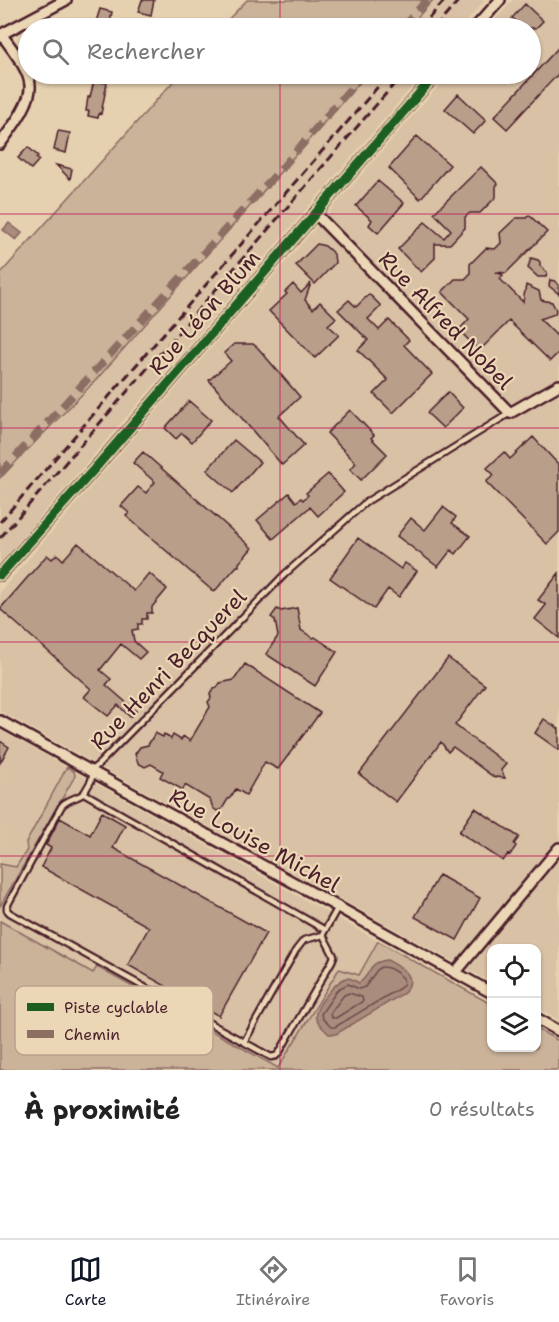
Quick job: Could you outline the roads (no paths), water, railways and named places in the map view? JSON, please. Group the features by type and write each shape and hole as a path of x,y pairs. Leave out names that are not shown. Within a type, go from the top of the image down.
{"street":[{"path":"33,18 66,0"},
{"path":"484,18 500,0"},
{"path":"18,26 1,35 18,57"},
{"path":"0,144 27,101 30,84"},
{"name":"Rue Léon Blum","path":"0,575 427,84"},
{"name":"Rue Alfred Nobel","path":"315,213 510,413 559,385"},
{"name":"Rue Louise Michel","path":"0,722 487,990"},
{"path":"455,973 559,848"},
{"path":"541,1020 559,1031"}],"lane":[{"name":"Rue Henri Becquerel","path":"84,793 94,774 94,768 285,574 366,502 510,413"},
{"path":"143,986 7,910 7,906 63,804 84,793 324,932 334,956 276,1056 271,1057 213,1025"},
{"path":"244,1042 296,950 304,940 324,932 338,907"}],"water":[{"path":"9,223 22,233 16,240 3,230"},
{"path":"387,960 407,973 410,982 404,993 336,1034 329,1034 316,1019 318,1009 326,996 342,980 346,978 359,983 376,963"}],"railway":[{"path":"429,18 445,0"},
{"path":"444,18 459,0"},
{"path":"0,522 380,84"},
{"path":"0,538 394,84"}]}
